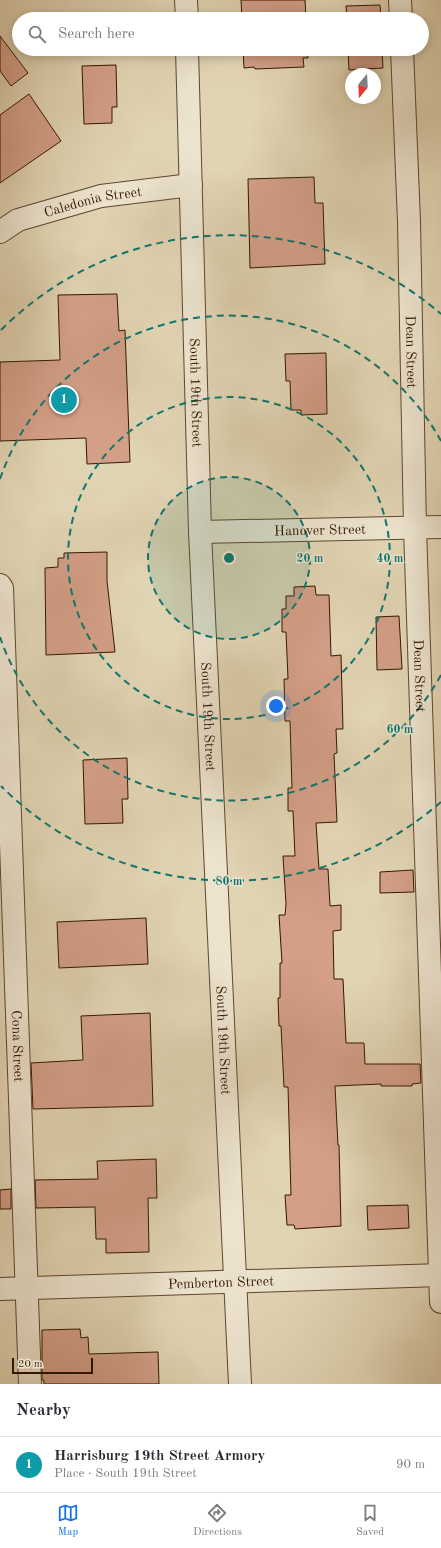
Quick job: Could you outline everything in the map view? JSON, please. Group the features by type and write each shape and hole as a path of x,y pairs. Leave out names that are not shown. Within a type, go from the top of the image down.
{"street":[{"path":"186,0 186,12"},
{"path":"400,0 401,12"},
{"name":"South 19th Street","path":"187,56 200,532 240,1384"},
{"name":"Dean Street","path":"402,56 409,222 415,528 441,1302"},
{"name":"Caledonia Street","path":"0,232 18,220 101,196 191,185"},
{"name":"Hanover Street","path":"200,532 441,527"},
{"name":"Cona Street","path":"1,586 30,1384"},
{"name":"Pemberton Street","path":"0,1289 440,1275"}],"building":[{"path":"241,0 305,0 306,12 242,12"},
{"path":"380,5 380,12 346,12 346,6"},
{"path":"0,36 12,52 12,56 15,56 28,73 11,86 0,71"},
{"path":"243,56 308,56 308,58 303,58 304,67 244,68"},
{"path":"348,56 382,56 383,68 349,68"},
{"path":"116,65 117,107 112,107 112,123 84,124 82,66"},
{"path":"29,94 61,141 0,183 0,115"},
{"path":"314,177 315,203 323,203 325,264 250,268 248,179"},
{"path":"117,294 119,331 125,330 130,462 87,464 86,438 0,441 0,362 60,360 58,295"},
{"path":"326,353 327,414 301,415 301,410 291,410 290,381 286,381 285,354"},
{"path":"107,552 107,581 115,652 46,655 45,568 58,567 58,558 64,558 64,553"},
{"path":"315,586 316,595 329,595 331,656 341,655 343,729 336,729 337,753 334,754 337,822 316,823 319,869 328,869 330,906 341,905 341,930 333,931 334,979 343,979 346,1043 364,1043 365,1064 420,1064 421,1083 412,1084 412,1086 381,1086 381,1084 335,1086 339,1145 341,1226 295,1229 294,1225 287,1225 285,1195 291,1195 288,1087 284,1087 278,998 280,998 280,963 282,963 279,915 285,915 286,904 283,856 295,856 293,811 288,811 288,788 292,788 290,721 285,721 284,679 288,679 286,632 282,632 282,609 286,609 286,596 294,596 294,587"},
{"path":"399,616 402,669 377,670 376,617"},
{"path":"127,758 128,799 122,799 123,823 85,824 83,760"},
{"path":"413,870 414,892 380,893 380,872"},
{"path":"146,918 148,964 59,968 57,922"},
{"path":"150,1013 153,1106 33,1109 31,1063 83,1060 81,1016"},
{"path":"156,1159 157,1198 148,1198 149,1252 106,1253 106,1239 96,1239 95,1207 36,1208 35,1180 98,1179 97,1161"},
{"path":"11,1189 11,1209 0,1209 0,1190"},
{"path":"408,1205 409,1228 368,1230 367,1206"},
{"path":"80,1329 81,1338 88,1337 89,1354 158,1352 159,1384 44,1384 44,1380 42,1380 42,1330"}],"place":[{"name":"Harrisburg 19th Street Armory","path":"64,400"}]}
